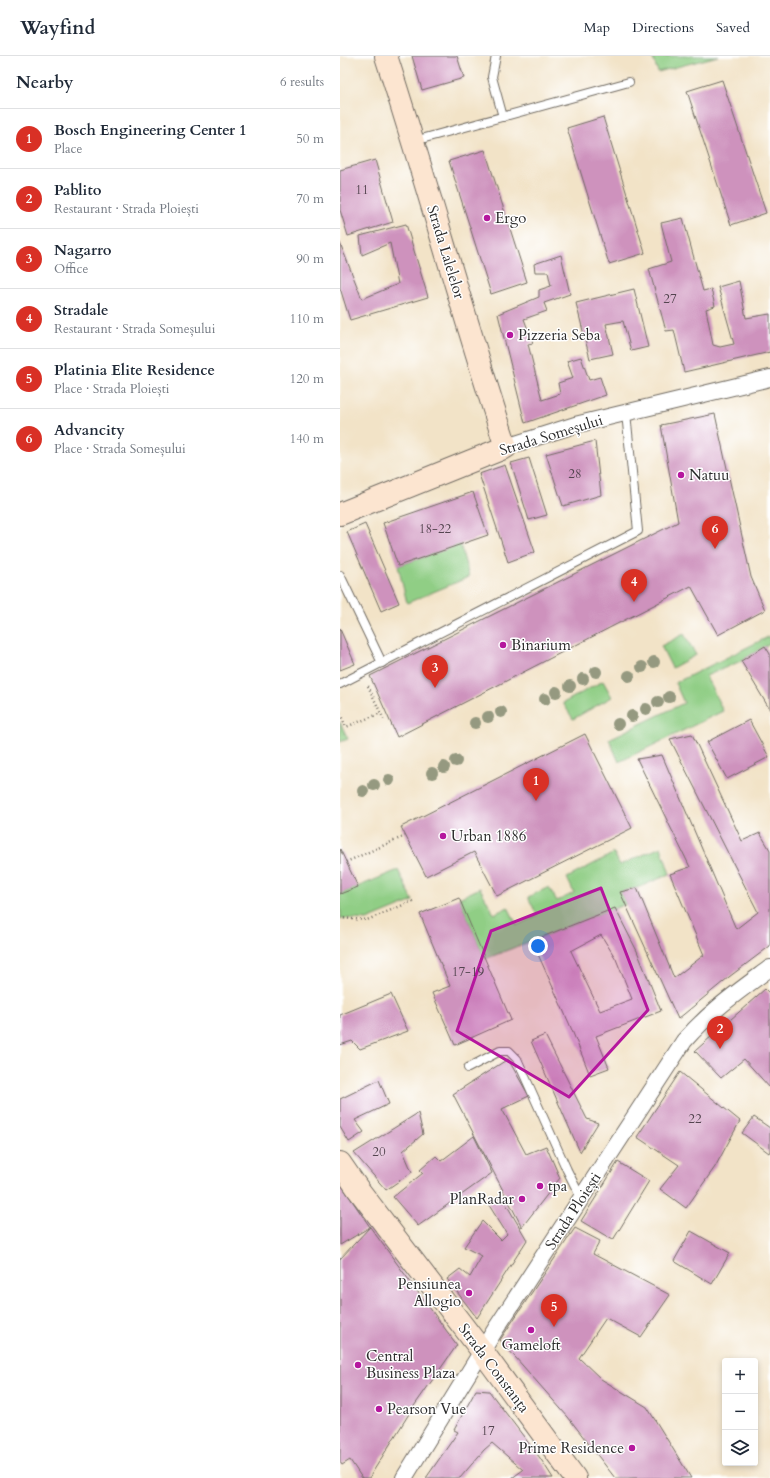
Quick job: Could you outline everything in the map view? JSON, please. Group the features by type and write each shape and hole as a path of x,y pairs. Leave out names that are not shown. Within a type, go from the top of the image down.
{"street":[{"name":"Strada Lalelelor","path":"386,56 506,448"},
{"name":"Strada Someșului","path":"340,514 506,448 575,425 770,378"},
{"name":"Strada Ploiești","path":"404,1478 495,1330 684,1041 700,1022 770,968"},
{"name":"Strada Constanța","path":"340,1163 358,1190 482,1351 575,1478"}],"lane":[{"path":"496,56 492,78 503,117"},
{"path":"413,142 629,82"},
{"path":"340,684 638,531 626,413"},
{"path":"340,575 382,663"},
{"path":"468,1068 500,1051 509,1051 517,1059 581,1198"}],"path":[{"path":"367,682 385,722"},
{"path":"340,714 346,727 381,713"},
{"path":"346,862 405,836"},
{"path":"340,918 367,920 413,901"}],"highlighted area":[{"path":"601,888 648,1010 569,1097 457,1031 491,931"}],"green space":[{"path":"652,56 718,56 658,72"},
{"path":"460,544 469,577 407,603 398,566"},
{"path":"684,634 696,655 672,668 661,646"},
{"path":"770,636 770,644 741,661 706,676 723,711 619,762 609,739 684,703 675,683"},
{"path":"603,681 612,697 573,719 563,703"},
{"path":"340,722 348,739 340,742"},
{"path":"661,847 670,874 637,888 620,892 626,904 485,959 459,898 480,888 494,914 508,907 517,925 537,915 528,897 549,887 557,901 574,893 567,878 614,853 620,865"},
{"path":"398,870 413,901 367,920 341,918 340,894"}],"building":[{"path":"412,56 457,56 464,78 422,90"},
{"path":"722,80 766,213 731,225 687,91"},
{"path":"603,117 645,253 609,264 567,128"},
{"path":"485,150 527,282 491,294 449,161"},
{"path":"375,160 393,222 348,236 340,210 340,170"},
{"path":"683,218 703,291 711,289 715,306 706,309 713,345 720,347 734,344 718,287 739,281 746,318 770,314 770,352 684,372 674,330 666,331 649,269 671,262 661,223"},
{"path":"406,224 428,297 350,320 340,288 340,243 362,299 398,284 390,243 362,255 360,236"},
{"path":"561,255 570,294 544,303 547,311 524,319 533,343 528,344 542,400 560,394 558,383 573,378 567,361 581,357 589,380 600,377 606,395 525,423 498,314 539,297 539,290 551,286 548,272 535,272 534,264"},
{"path":"634,289 648,347 631,351 623,321 606,324 613,354 590,359 576,303"},
{"name":"Binarium","path":"715,414 751,577 765,610 718,635 691,586 397,737 370,676 678,522 661,425"},
{"path":"595,441 601,495 563,506 546,454"},
{"path":"529,458 547,515 529,520 511,463"},
{"path":"505,465 535,552 508,562 479,474"},
{"path":"473,492 488,535 398,566 383,523"},
{"path":"365,524 399,603 381,611 347,532"},
{"path":"340,629 355,664 340,670"},
{"path":"765,646 770,654 770,710 741,661"},
{"path":"749,720 769,757 727,779 707,742"},
{"path":"585,734 632,828 497,896 474,852 426,876 401,827"},
{"path":"692,734 742,841 760,833 770,850 770,946 729,977 678,1019 620,892 637,888 674,978 704,955 670,874 690,867 637,759 662,755 736,929 758,912 670,739"},
{"path":"340,849 358,887 340,894"},
{"path":"459,898 511,1020 455,1045 432,993 450,986 420,914"},
{"path":"615,908 637,951 661,1011 596,1036 609,1068 590,1075 569,1023 532,941","holes":["601,935 616,959 632,999 600,1011 571,951"]},
{"path":"765,989 770,994 770,1088 744,1059 721,1078 695,1051"},
{"path":"391,994 408,1031 360,1049 352,1041 340,1045 340,1015"},
{"path":"545,1035 587,1119 598,1123 580,1152 531,1041"},
{"path":"508,1059 529,1096 502,1109 526,1154 546,1146 560,1178 522,1227 453,1094"},
{"path":"680,1072 740,1121 715,1167 686,1208 660,1189 679,1165 637,1137"},
{"path":"379,1080 389,1104 355,1120 364,1132 349,1142 340,1127 340,1099"},
{"path":"418,1113 423,1134 403,1151 412,1172 386,1190 354,1153"},
{"path":"754,1117 770,1128 769,1153 742,1133"},
{"path":"474,1136 492,1173 418,1226 393,1197 423,1173 420,1170 436,1156 441,1161"},
{"path":"618,1162 649,1181 613,1240 581,1221"},
{"path":"340,1183 370,1227 340,1245"},
{"path":"502,1197 527,1240 477,1318 447,1279 460,1269 470,1277 482,1256 464,1247 482,1221 501,1240 507,1234 487,1202"},
{"path":"370,1227 457,1345 412,1409 369,1478 362,1478 350,1460 342,1465 340,1462 340,1259"},
{"path":"575,1228 600,1241 593,1254 670,1295 641,1337 606,1318 579,1358 601,1379 647,1407 691,1478 615,1478 568,1417 500,1340"},
{"path":"691,1231 730,1253 712,1284 674,1261"},
{"path":"476,1390 489,1391 540,1458 553,1478 512,1478 523,1470 492,1443 460,1478 426,1478 458,1432 454,1430"}],"place":[{"name":"Ergo","path":"487,218"},
{"name":"Pizzeria Seba","path":"510,335"},
{"name":"Natuu","path":"681,475"},
{"name":"Advancity","path":"715,549"},
{"name":"Stradale","path":"634,602"},
{"name":"Binarium","path":"503,645"},
{"name":"Nagarro","path":"435,688"},
{"name":"Bosch Engineering Center 1","path":"536,801"},
{"name":"Urban 1886","path":"443,836"},
{"name":"Pablito","path":"720,1049"},
{"name":"tpa","path":"540,1186"},
{"name":"PlanRadar","path":"522,1199"},
{"name":"Pensiunea Allogio","path":"469,1293"},
{"name":"Platinia Elite Residence","path":"554,1327"},
{"name":"Gameloft","path":"531,1330"},
{"name":"Central Business Plaza","path":"358,1365"},
{"name":"Pearson Vue","path":"379,1409"},
{"name":"Prime Residence","path":"632,1448"}]}
